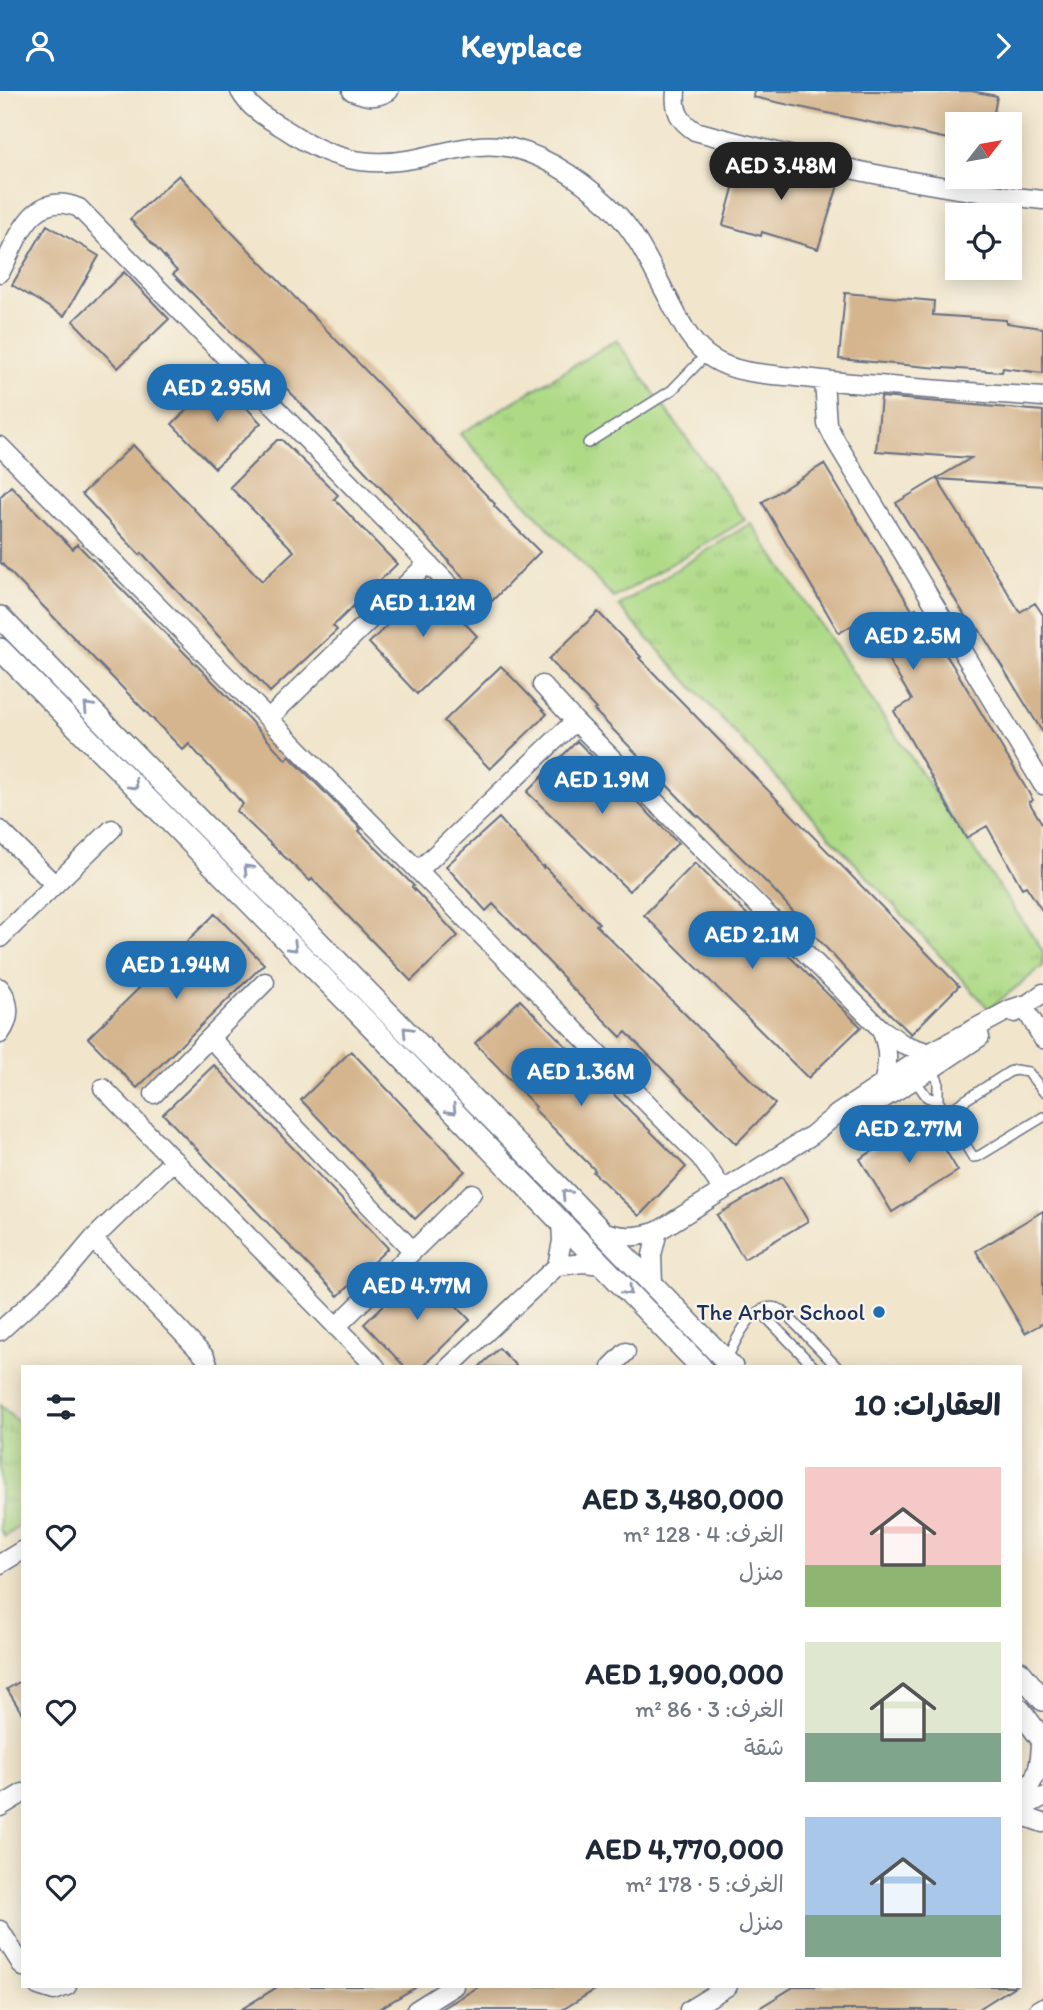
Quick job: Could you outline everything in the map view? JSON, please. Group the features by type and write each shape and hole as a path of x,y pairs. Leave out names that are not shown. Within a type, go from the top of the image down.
{"street":[{"path":"240,91 253,108 266,117 305,143 338,157 387,162 487,145 511,148 536,156 595,194 619,216 638,243 690,337 706,355 728,367 824,381 1043,397"},
{"path":"352,91 368,98 389,91"},
{"path":"676,91 678,115 685,125 695,131 866,173 1043,200"},
{"path":"0,273 31,215 48,204 69,204 79,208 471,607"},
{"path":"824,381 827,424 835,440 1043,785"},
{"path":"0,446 701,1159 717,1181 721,1192"},
{"path":"269,718 428,563"},
{"path":"0,617 729,1364"},
{"path":"0,649 699,1365"},
{"path":"542,685 880,1028 931,1061"},
{"path":"419,870 575,721"},
{"path":"0,938 112,829"},
{"path":"0,830 55,885"},
{"path":"154,1094 265,982"},
{"path":"0,988 8,1007 6,1024 0,1034"},
{"path":"602,1231 624,1237 658,1231 811,1135 883,1083 931,1061 1003,1013 1043,993"},
{"path":"1023,1005 1043,1039"},
{"path":"880,1028 888,1055 883,1083"},
{"path":"210,1038 413,1251"},
{"path":"811,1135 839,1124 915,1080 931,1061"},
{"path":"103,1088 374,1365"},
{"path":"0,1331 66,1271 93,1239 173,1160"},
{"path":"336,1327 472,1193"},
{"path":"451,1365 557,1266 562,1241 561,1222"},
{"path":"653,1285 652,1255 658,1231"},
{"path":"93,1239 205,1357 208,1365"},
{"path":"557,1266 583,1263 603,1265"},
{"path":"613,1365 626,1352"},
{"path":"0,1564 21,1551"},
{"path":"1022,1674 1043,1700"},
{"path":"1022,1713 1042,1740 1038,1768 1030,1786 1022,1795"},
{"path":"0,1807 21,1794"},
{"path":"1022,1808 1043,1797"},
{"path":"1022,1816 1043,1823"},
{"path":"0,1930 21,1963"},
{"path":"44,1988 54,1991 62,1988"},
{"path":"416,2010 451,1988"},
{"path":"689,2010 725,1988"},
{"path":"1038,2010 1043,2007"}],"lane":[{"path":"588,443 673,390 706,355"},
{"path":"931,1061 938,1081 938,1101 971,1155 976,1157 1043,1117"},
{"path":"945,1113 1015,1070 1028,1072 1043,1091"},
{"path":"915,1080 927,1097 938,1101"},
{"path":"729,1364 743,1328 760,1311 773,1307 782,1310 835,1365"},
{"path":"760,1311 812,1365"}],"green space":[{"path":"616,340 745,520 614,598 460,434"},
{"path":"751,523 1043,951 1043,966 989,1009 618,606"},
{"path":"0,1405 21,1425 21,1525 5,1537 0,1529"}],"building":[{"path":"754,91 971,91 997,96 994,112 945,112 945,138 753,97"},
{"path":"742,155 840,179 818,249 762,232 761,236 723,225"},
{"path":"179,175 540,552 490,603 448,562 269,370 173,274 177,271 130,219"},
{"path":"47,225 99,256 64,316 12,285"},
{"path":"124,272 169,319 118,368 73,321"},
{"path":"845,293 934,301 933,315 1006,320 1006,323 1043,328 1043,373 1003,368 1002,372 839,359"},
{"path":"219,379 261,423 215,468 172,424"},
{"path":"881,397 1043,411 1043,486 937,479 1020,612 1035,603 1043,615 1043,733 979,629 975,632 896,503 971,458 876,451"},
{"path":"277,440 282,440 338,495 334,499 397,564 333,626 337,630 270,692 142,553 140,555 82,494 133,445 262,581 294,551 230,487"},
{"path":"824,464 912,610 916,608 957,672 1033,800 1029,802 1043,825 1043,912 1026,886 1022,888 987,826 966,838 894,711 912,700 864,618 839,633 762,502"},
{"path":"11,486 73,549 77,544 235,704 286,760 289,756 361,829 359,831 414,886 412,887 458,936 411,981 312,879 310,881 236,811 243,804 189,744 183,750 0,562 0,497"},
{"path":"429,585 477,636 417,694 369,643"},
{"path":"598,612 641,657 639,658 959,986 911,1034 860,985 771,887 698,817 594,710 596,709 549,659"},
{"path":"501,666 547,714 490,769 444,721"},
{"path":"577,741 678,843 629,891 527,792"},
{"path":"499,818 543,868 544,866 599,923 596,925 775,1104 736,1144 626,1032 621,1037 493,904 486,911 446,866"},
{"path":"695,863 861,1027 808,1078 644,915"},
{"path":"215,914 264,964 137,1088 88,1038"},
{"path":"520,1000 686,1167 639,1216 593,1172 595,1170 534,1109 536,1107 475,1043"},
{"path":"351,1051 465,1171 415,1219 301,1100"},
{"path":"214,1065 388,1248 338,1296 163,1114"},
{"path":"926,1118 958,1171 892,1212 860,1159"},
{"path":"782,1177 808,1221 744,1259 717,1215"},
{"path":"1043,1211 1043,1323 1025,1333 976,1251"},
{"path":"421,1269 470,1320 424,1365 403,1365 364,1324"},
{"path":"499,1348 515,1365 481,1365"},
{"path":"21,1681 21,1712 7,1689"},
{"path":"276,1988 415,1988 377,2010 240,2010"},
{"path":"477,1988 598,1988 562,2010 440,2010"},
{"path":"792,1988 1012,1988 977,2010 756,2010"}],"place":[{"name":"The Arbor School","path":"879,1312"}]}
